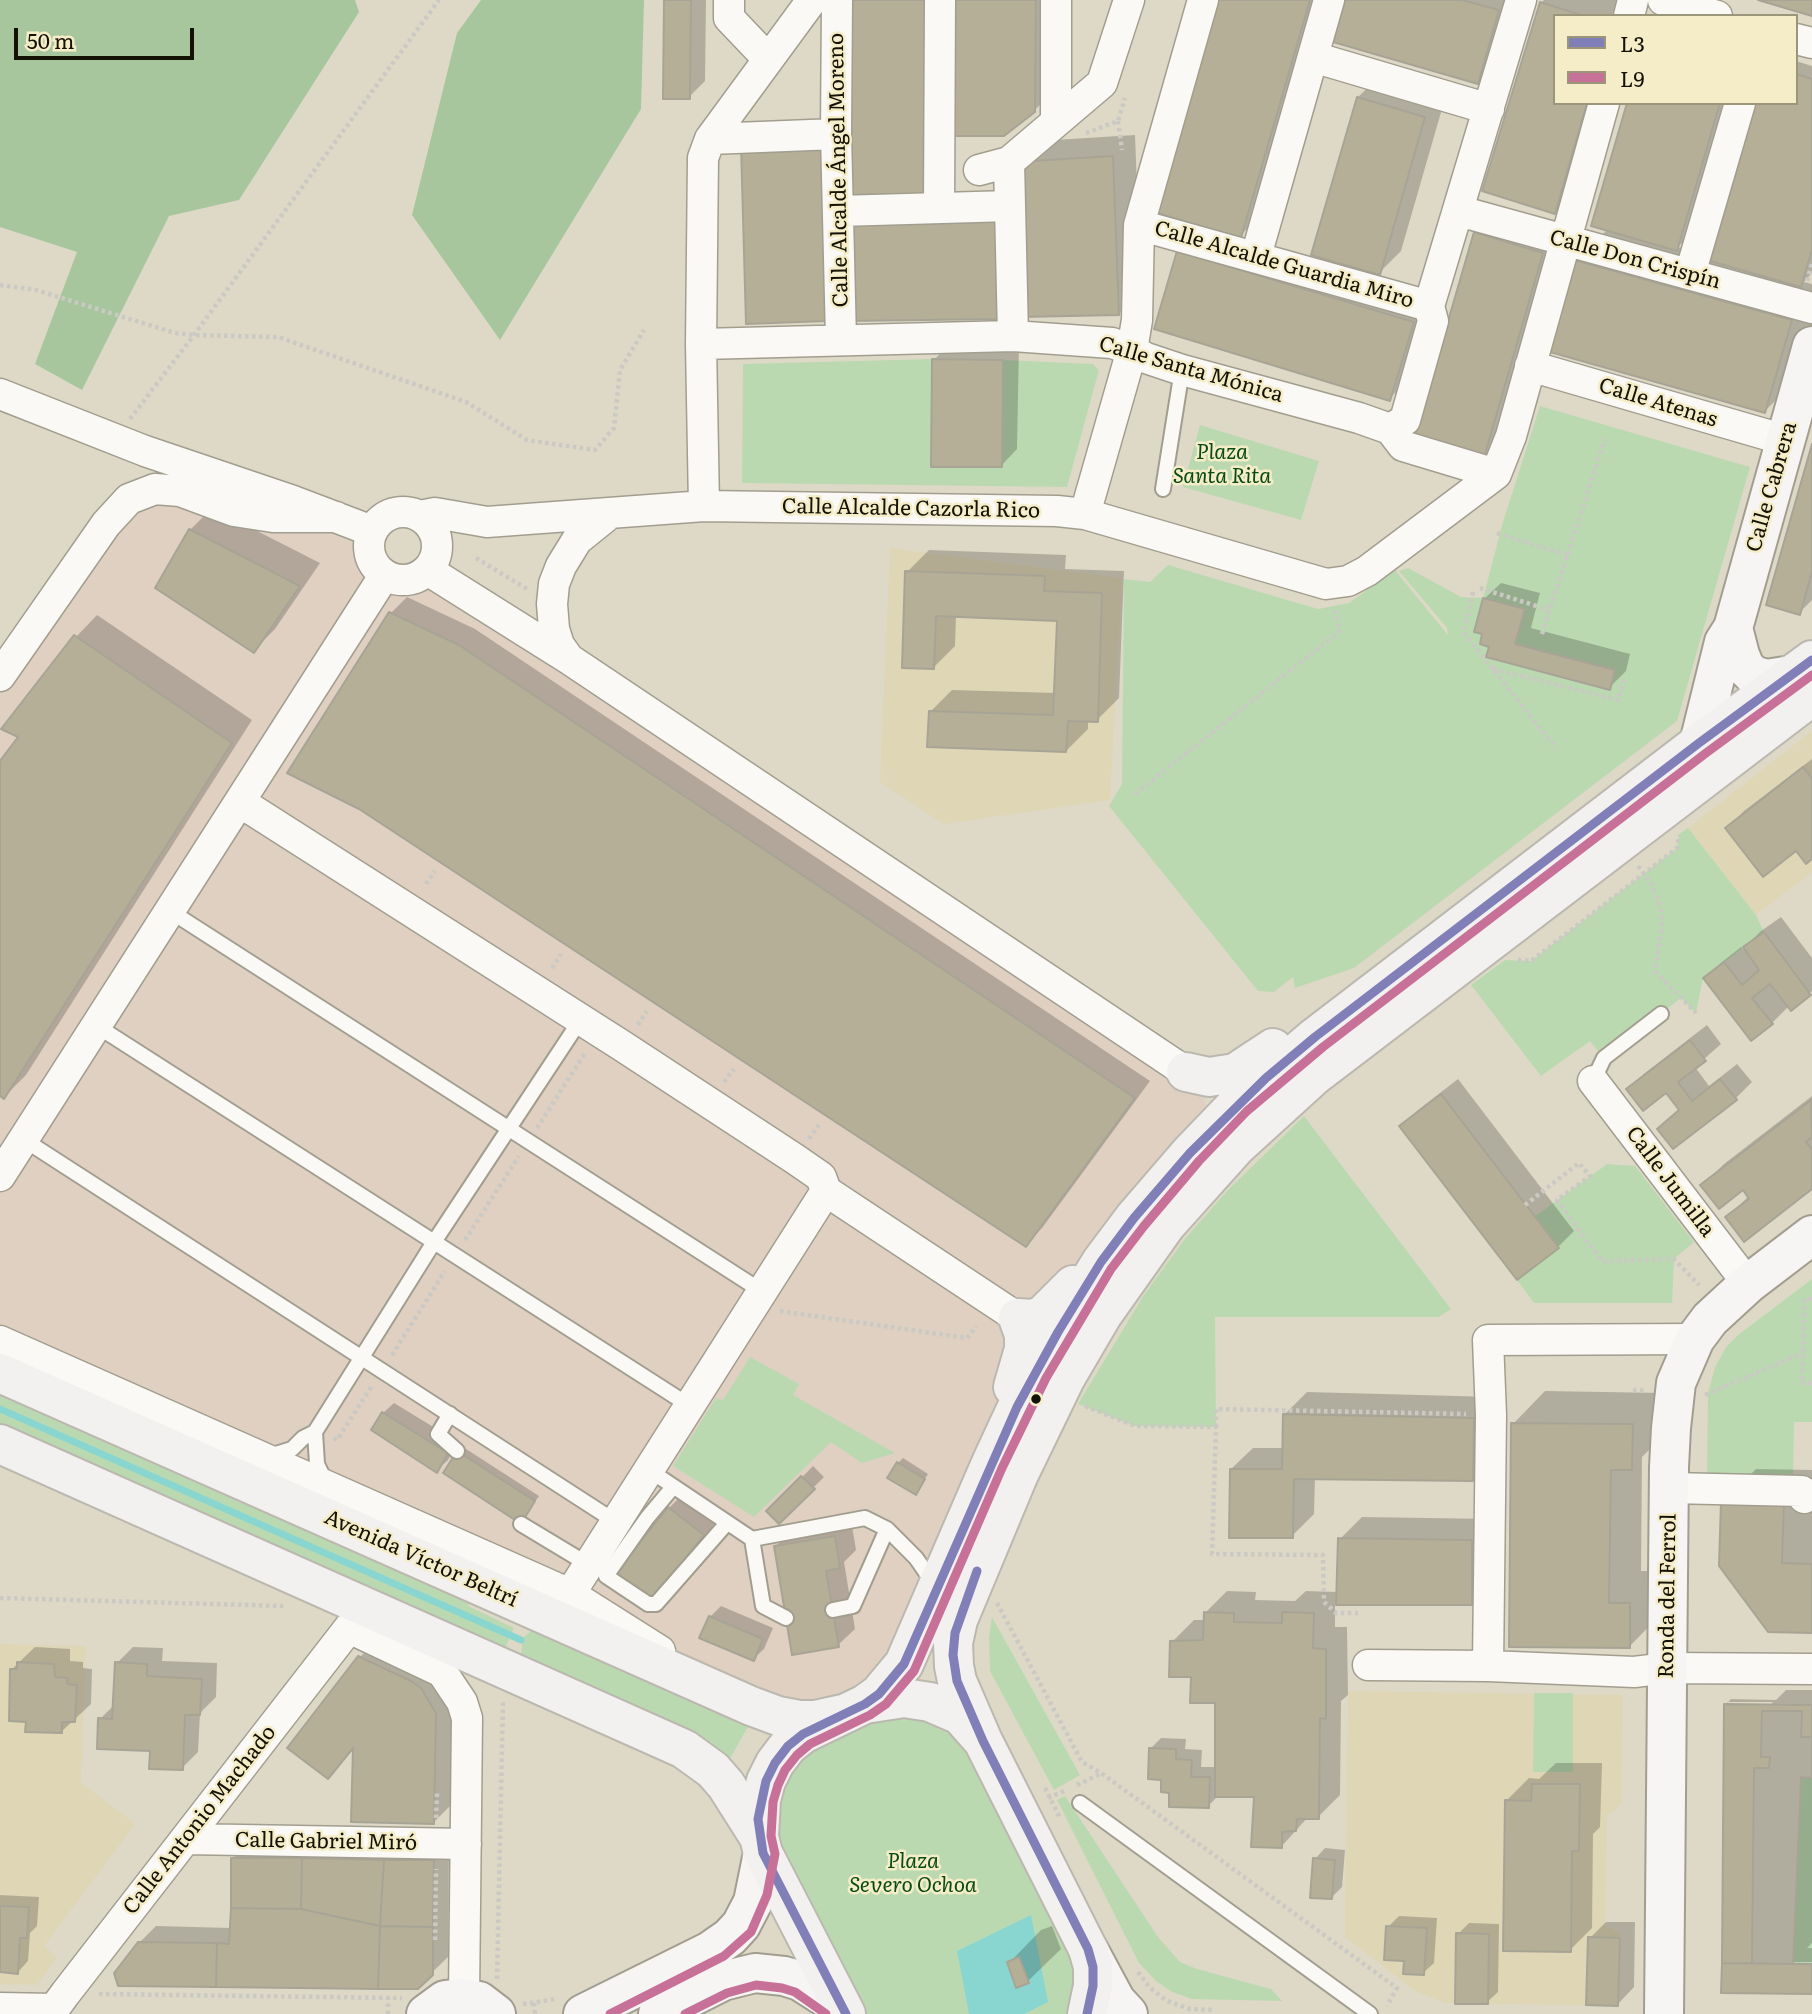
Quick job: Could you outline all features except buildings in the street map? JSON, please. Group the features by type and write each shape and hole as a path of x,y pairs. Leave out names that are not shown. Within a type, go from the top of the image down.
{"main road":[{"path":"991,1463 1024,1349 1024,1335 1018,1318 1032,1319 1049,1310 1198,1145 1266,1078 1699,743 1805,677"},
{"path":"1087,2014 1093,1986 1093,1967 1088,1949 983,1741 957,1681 953,1643 958,1620 1014,1485 1065,1379 1103,1314 1166,1225 1236,1147 1314,1076 1805,677"},
{"path":"1186,1072 1209,1077 1235,1073 1267,1051 1365,999"},
{"path":"1186,1072 1206,1104 1207,1120 1198,1145"},
{"path":"761,1845 761,1800 766,1781 788,1746 803,1734 879,1694 904,1664 1017,1407 1058,1332 1101,1262 1134,1218"},
{"name":"Avenida Víctor Beltrí","path":"0,1373 743,1703 778,1716 799,1720 815,1720 856,1708"},
{"path":"0,1444 684,1749 713,1770 726,1784 761,1845 844,2014"},
{"path":"856,1708 904,1698 930,1702 960,1715 983,1741"}],"street":[{"path":"729,0 729,18 768,59"},
{"path":"704,506 701,344 703,158 710,139 812,0"},
{"name":"Calle Alcalde Ángel Moreno","path":"837,0 836,134 841,340"},
{"path":"939,208 940,0"},
{"path":"1056,0 1056,121"},
{"path":"979,170 1009,162 1102,83 1129,0"},
{"path":"1085,514 1132,350 1138,320 1139,225 1203,0"},
{"path":"1256,256 1329,0"},
{"path":"1397,437 1405,420 1433,321 1429,306 1521,0"},
{"path":"1663,0 1710,14"},
{"path":"1313,57 1489,109"},
{"path":"1329,592 1367,571 1496,474 1504,459 1603,105"},
{"path":"1690,274 1739,105"},
{"path":"710,139 836,134"},
{"path":"1009,162 1013,336"},
{"path":"839,211 1010,206"},
{"name":"Calle Don Crispín","path":"1459,211 1812,309"},
{"name":"Calle Alcalde Guardia Miro","path":"1139,225 1429,306"},
{"name":"Calle Santa Mónica","path":"701,344 1013,336 1112,343 1182,370 1359,418 1397,437 1496,474"},
{"name":"Calle Cabrera","path":"1699,743 1724,642 1733,628 1812,346"},
{"name":"Calle Atenas","path":"1530,366 1785,440"},
{"path":"0,394 114,439 372,531"},
{"path":"0,676 106,524 129,499 155,489 180,491 234,511 273,517 336,517"},
{"name":"Calle Alcalde Cazorla Rico","path":"487,522 704,506 1058,511 1085,514 1329,592"},
{"path":"433,560 436,536 431,525 420,516 397,512 386,517 372,531 369,550 373,562 384,576 404,581 411,580 433,560 487,522"},
{"path":"420,516 435,513 487,522"},
{"path":"569,659 559,645 554,629 554,584 561,566 577,540 608,514"},
{"path":"433,560 569,659 1186,1072"},
{"path":"0,1176 384,576"},
{"path":"1733,628 1745,667 1753,675 1766,679 1805,677"},
{"path":"240,802 585,1033 821,1177 826,1191 1018,1318"},
{"name":"Calle Jumilla","path":"1592,1081 1748,1284"},
{"path":"570,1594 616,1521 661,1479 690,1406 766,1300 826,1191"},
{"name":"Ronda del Ferrol","path":"1664,2014 1671,1428 1676,1383 1695,1339 1710,1319 1748,1284 1812,1235"},
{"path":"1488,1666 1491,1415 1488,1339 1695,1339"},
{"path":"0,1341 570,1594 743,1703"},
{"path":"1670,1488 1802,1491 1804,1498"},
{"name":"Calle Antonio Machado","path":"57,2005 349,1628 442,1672 462,1702 467,1718 466,1844"},
{"path":"1368,1665 1488,1666 1634,1672 1668,1668 1812,1670"},
{"name":"Calle Gabriel Miró","path":"186,1839 466,1844"},
{"path":"450,2005 466,1844"},
{"path":"583,2014 710,1951 730,1937 741,1925 753,1902 761,1845"},
{"path":"1088,1949 1116,2001 1128,2014"},
{"path":"657,2014 723,1981 755,1973 784,1976 800,1981 815,1989 844,2014"},
{"path":"0,2008 57,2005"}],"lane":[{"path":"1163,489 1182,370"},
{"path":"170,911 528,1141 766,1300"},
{"path":"1592,1081 1604,1058 1661,1014"},
{"path":"97,1026 690,1406"},
{"path":"260,1456 292,1449 303,1438 315,1432 508,1128 585,1033"},
{"path":"23,1139 616,1521"},
{"path":"450,1414 438,1434 457,1451"},
{"path":"315,1432 317,1464 331,1487"},
{"path":"727,1522 656,1604 648,1604 606,1576 647,1518 661,1479 727,1522 752,1539 865,1518 887,1529 916,1558 937,1589"},
{"path":"521,1524 589,1565"},
{"path":"833,1609 853,1606 887,1529"},
{"path":"752,1539 764,1606 786,1618"},
{"path":"1080,1803 1370,2014"}],"path":[{"path":"114,439 194,335 439,0"},
{"path":"1118,121 1122,150"},
{"path":"0,285 36,290 175,333 278,337 466,402 527,440 595,450 614,428 620,370 644,330"},
{"path":"1542,634 1605,439"},
{"path":"1497,533 1567,555"},
{"path":"476,558 532,592"},
{"path":"1480,588 1549,610"},
{"path":"1135,794 1340,631 1329,592"},
{"path":"1473,592 1464,633 1557,749"},
{"path":"1491,669 1618,700 1625,678"},
{"path":"1505,960 1531,961 1645,874 1678,848 1680,826"},
{"path":"1637,865 1658,895 1661,908 1662,927 1656,971 1696,1013"},
{"path":"426,884 435,871"},
{"path":"552,968 561,954"},
{"path":"638,1026 647,1012"},
{"path":"337,1440 528,1141 585,1033"},
{"path":"724,1083 734,1069"},
{"path":"808,1140 819,1125"},
{"path":"1525,1205 1579,1163 1590,1176 1557,1200 1602,1261 1674,1259 1699,1285"},
{"path":"1812,1299 1805,1298 1802,1383 1812,1383"},
{"path":"766,1300 967,1338 976,1326"},
{"path":"1701,1397 1803,1353"},
{"path":"1633,1390 1649,1390"},
{"path":"1078,1404 1135,1426 1216,1427"},
{"path":"1357,1614 1336,1613 1324,1602 1323,1555 1212,1554 1216,1409 1491,1415"},
{"path":"992,1595 1082,1762 1101,1773 1398,1988 1386,2007"},
{"path":"0,1598 293,1606"},
{"path":"57,2005 388,1997 450,2005 503,1692"},
{"path":"1043,1786 1061,1821"},
{"path":"436,1832 437,1791"},
{"path":"435,1942 436,1859"},
{"path":"1133,1966 1150,1988 1167,2001 1190,2008 1215,2010"},
{"path":"388,1997 388,2014"},
{"path":"534,2003 535,2014"}],"shaded area":[{"path":"129,499 371,530 369,550 373,562 392,579 404,581 422,575 1199,1090 1207,1112 1024,1335 904,1664 815,1720 0,1341 0,676"},
{"path":"890,548 1122,578 1110,800 944,824 880,782"},
{"path":"1812,731 1812,872 1756,915 1688,828"},
{"path":"0,1644 86,1646 81,1782 135,1824 44,1946 57,1957 37,1985 0,1984"},
{"path":"1348,1691 1623,1695 1621,1804 1607,1816 1605,1925 1620,1933 1618,2006 1446,2003 1415,1991 1345,1937"}],"green space":[{"path":"0,0 355,0 359,12 239,200 169,216 82,390 35,364 77,252 0,227"},
{"path":"481,0 644,0 641,109 500,340 412,215 457,33"},
{"path":"932,359 932,467 1002,467 1003,360 1093,364 1099,370 1067,487 742,483 743,364"},
{"path":"1540,406 1750,467 1677,721 1354,968 1295,988 1293,977 1274,992 1258,991 1109,806 1122,784 1124,579 1150,582 1168,565 1318,609 1349,603 1395,570 1448,635 1447,628 1399,571 1408,568 1461,597 1483,598 1503,522"},
{"name":"Plaza Santa Rita","path":"1200,425 1319,461 1301,520 1183,487"},
{"path":"1688,828 1756,915 1764,932 1703,978 1696,1013 1681,998 1604,1058 1590,1041 1541,1076 1471,985 1505,960 1531,961 1677,848 1679,834"},
{"path":"1304,1116 1451,1309 1439,1317 1215,1317 1216,1427 1135,1426 1078,1404 1144,1295 1184,1240 1228,1190"},
{"path":"1607,1164 1635,1166 1694,1242 1674,1259 1672,1303 1534,1303 1517,1280 1559,1248 1534,1217"},
{"path":"1812,1279 1812,1422 1794,1422 1793,1476 1707,1474 1708,1393 1715,1367 1726,1347 1738,1335"},
{"path":"750,1357 799,1384 793,1395 895,1453 862,1463 831,1442 754,1517 673,1466 716,1398 723,1400"},
{"path":"0,1373 478,1585 468,1606 514,1628 498,1664 0,1444"},
{"path":"992,1617 1080,1775 1054,1790 990,1671 989,1637"},
{"path":"532,1630 750,1723 728,1762 528,1662 521,1655 523,1638"},
{"path":"1534,1693 1573,1693 1573,1772 1533,1772"},
{"name":"Plaza Severo Ochoa","path":"946,1707 1081,1931 1087,2014 846,2014 759,1837 803,1734"},
{"path":"1801,1777 1812,1778 1812,1964 1793,1964"},
{"path":"1065,1796 1158,1937 1180,1962 1271,1989 1282,2001 1192,1999 1172,1992 1156,1981 1139,1963 1057,1800"}],"water":[{"path":"1031,1915 1048,2002 1024,2014 969,2014 957,1951"}],"waterway":[{"path":"0,1409 521,1640"}],"transit line":[{"name":"L3","path":"846,2014 763,1853 758,1819 766,1781 788,1746 803,1734 865,1704 879,1694 904,1664 1017,1407 1058,1332 1101,1262 1134,1218 1190,1153 1266,1078 1315,1037 1699,743 1812,660"},
{"name":"L9","path":"610,2014 724,1956 751,1932 767,1895 775,1854 771,1836 773,1802 785,1770 810,1744 870,1715 886,1704 914,1671 1002,1468 1046,1378 1111,1269 1199,1161 1247,1111 1323,1047 1812,675"},
{"name":"L3","path":"977,1571 955,1633 953,1655 957,1681 983,1741 1088,1949 1093,1967 1093,1986 1087,2014"},
{"name":"L9","path":"685,2014 727,1993 756,1985 795,1992 826,2014"}]}
